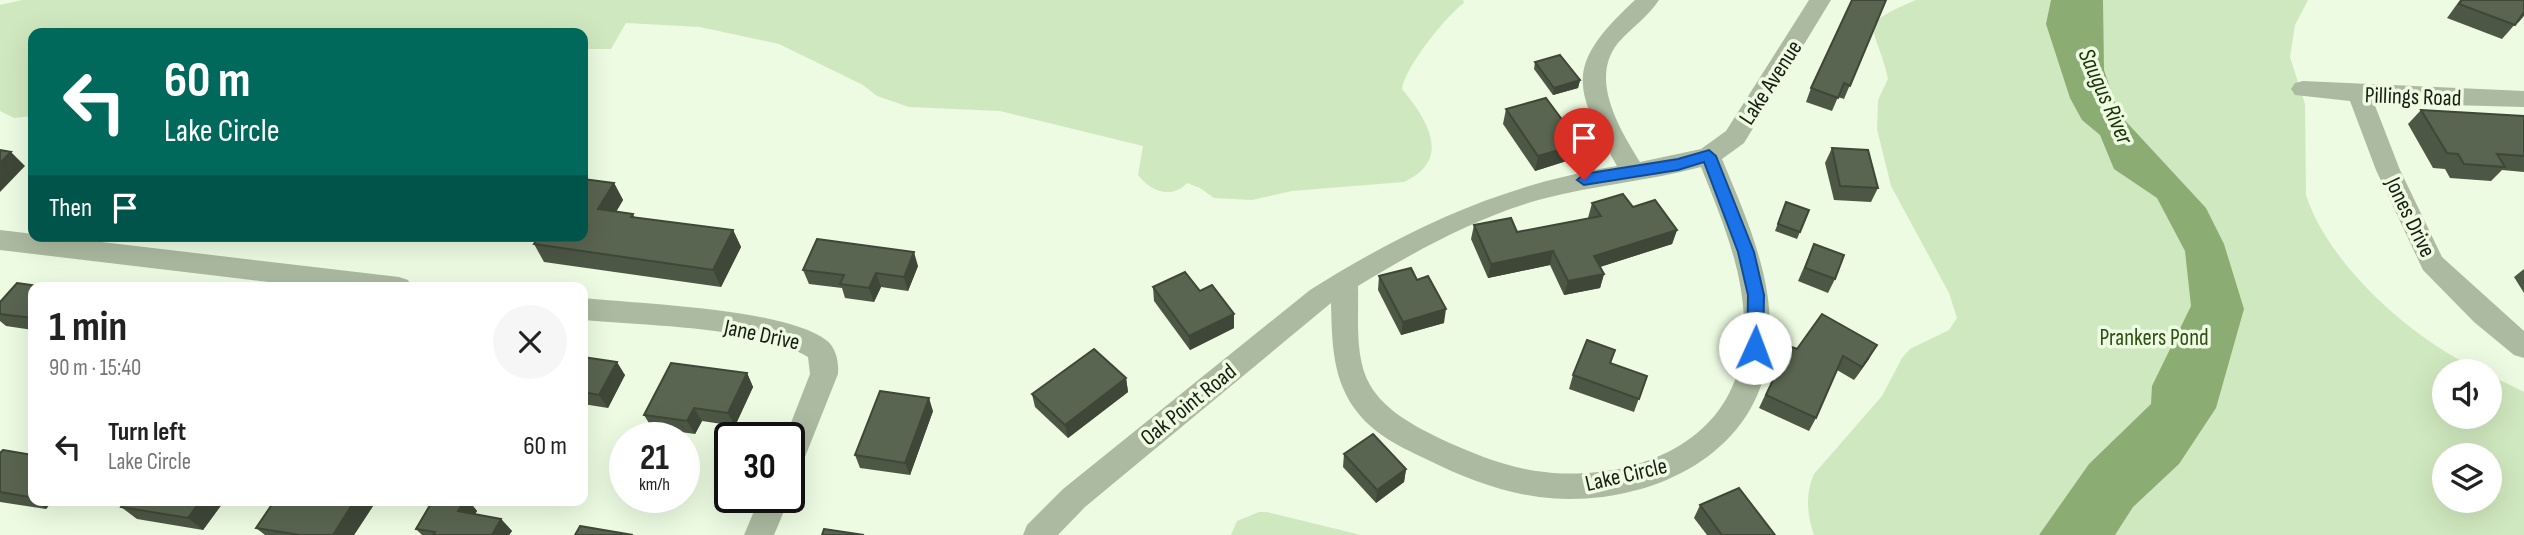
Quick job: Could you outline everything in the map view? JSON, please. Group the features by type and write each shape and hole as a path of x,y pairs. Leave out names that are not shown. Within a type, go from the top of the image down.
{"street":[{"path":"1633,171 1603,113 1591,76 1594,62 1606,44 1648,0"},
{"name":"Lake Avenue","path":"1709,156 1735,137 1820,0"},
{"name":"Pillings Road","path":"2303,89 2359,94 2524,99"},
{"name":"Jones Drive","path":"2359,94 2388,170 2432,262 2484,314 2524,347"},
{"path":"1344,281 1403,246 1489,206 1540,190 1633,171 1678,165 1709,156"},
{"name":"Lake Circle","path":"1344,281 1350,374 1361,395 1377,416 1408,436 1496,475 1538,484 1579,487 1670,466 1702,448 1724,424 1753,367 1757,329 1756,295 1746,252 1709,156"},
{"path":"0,240 357,282"},
{"name":"Oak Point Road","path":"1038,535 1074,498 1319,297 1344,281"},
{"name":"Jane Drive","path":"588,310 766,330 803,339 818,349 825,362 824,374 805,422"},
{"path":"759,535 768,513"}],"green space":[{"path":"22,0 1463,0 1464,3 1427,43 1410,68 1402,89 1420,113 1431,138 1428,162 1419,173 1404,182 1292,191 1252,200 1214,198 1187,183 1174,191 1155,189 1138,175 1143,146 1000,111 909,107 877,96 863,85 779,44 700,27 626,23 611,49 588,49 588,28 28,28 28,117 14,118 0,111 0,5"},
{"name":"Prankers Pond","path":"1916,0 2308,0 2295,25 2290,57 2305,104 2306,195 2317,222 2354,274 2403,321 2458,359 2432,359 2432,429 2502,429 2502,381 2524,392 2524,535 1814,535 1808,504 1814,474 1882,396 1902,358 1910,349 1949,330 1957,318 1949,293 1891,186 1877,129 1878,100 1888,79 1874,29 1883,16"},
{"path":"1259,512 1361,535 1231,535 1237,521"}],"water":[{"name":"Saugus River","path":"2051,0 2103,0 2104,70 2119,114 2206,208 2224,244 2244,309 2216,408 2179,464 2133,507 2115,535 2039,535 2089,464 2151,404 2152,386 2191,306 2185,251 2157,198 2114,169 2100,135 2082,120 2070,98 2046,24"}],"building":[{"path":"1852,0 1886,0 1850,86 1844,83 1838,98 1811,88"},
{"path":"2462,0 2524,0 2524,12 2515,25 2459,4"},
{"path":"1560,55 1580,80 1554,88 1535,62"},
{"path":"1546,98 1580,144 1538,156 1506,109"},
{"path":"2421,110 2524,116 2524,156 2497,154 2505,167 2464,164 2458,154 2447,153"},
{"path":"1832,148 1868,150 1878,188 1840,186"},
{"path":"0,150 11,152 0,163"},
{"path":"588,180 614,183 598,209 633,214 631,217 733,230 713,270 534,244 588,242"},
{"path":"1623,194 1633,207 1655,200 1677,230 1594,256 1604,274 1568,281 1553,251 1491,264 1474,225 1511,218 1517,232 1601,216 1592,203"},
{"path":"1786,202 1809,210 1800,232 1778,224"},
{"path":"817,239 914,252 904,277 876,273 869,288 840,284 844,275 803,270"},
{"path":"1814,244 1844,255 1835,279 1805,268"},
{"path":"1411,268 1417,280 1428,276 1446,309 1403,322 1379,276"},
{"path":"1185,272 1200,291 1212,285 1234,314 1189,336 1153,287"},
{"path":"17,283 28,285 28,317 0,314 0,302"},
{"path":"1822,314 1877,345 1862,367 1843,356 1816,418 1766,395 1789,346 1797,349"},
{"path":"1587,340 1615,350 1610,363 1647,376 1639,399 1573,375"},
{"path":"1094,349 1126,378 1065,425 1032,394"},
{"path":"588,358 617,362 599,395 588,393"},
{"path":"671,363 747,373 728,413 694,408 687,421 644,415"},
{"path":"880,391 929,398 905,463 855,455"},
{"path":"1373,434 1406,469 1377,490 1344,454"},
{"path":"3,450 28,454 28,497 0,492 0,453"},
{"path":"1739,488 1775,535 1722,535 1700,505"},
{"path":"122,506 197,506 188,518"},
{"path":"271,506 351,506 333,535 300,535 256,528"},
{"path":"429,506 461,506 458,511 501,519 492,535 433,535 435,532 416,529"},
{"path":"580,526 633,535 575,535"},
{"path":"824,529 864,535 822,535"}],"route":[{"path":"1584,180 1678,165 1709,156 1746,252 1756,295 1755,348"}]}
